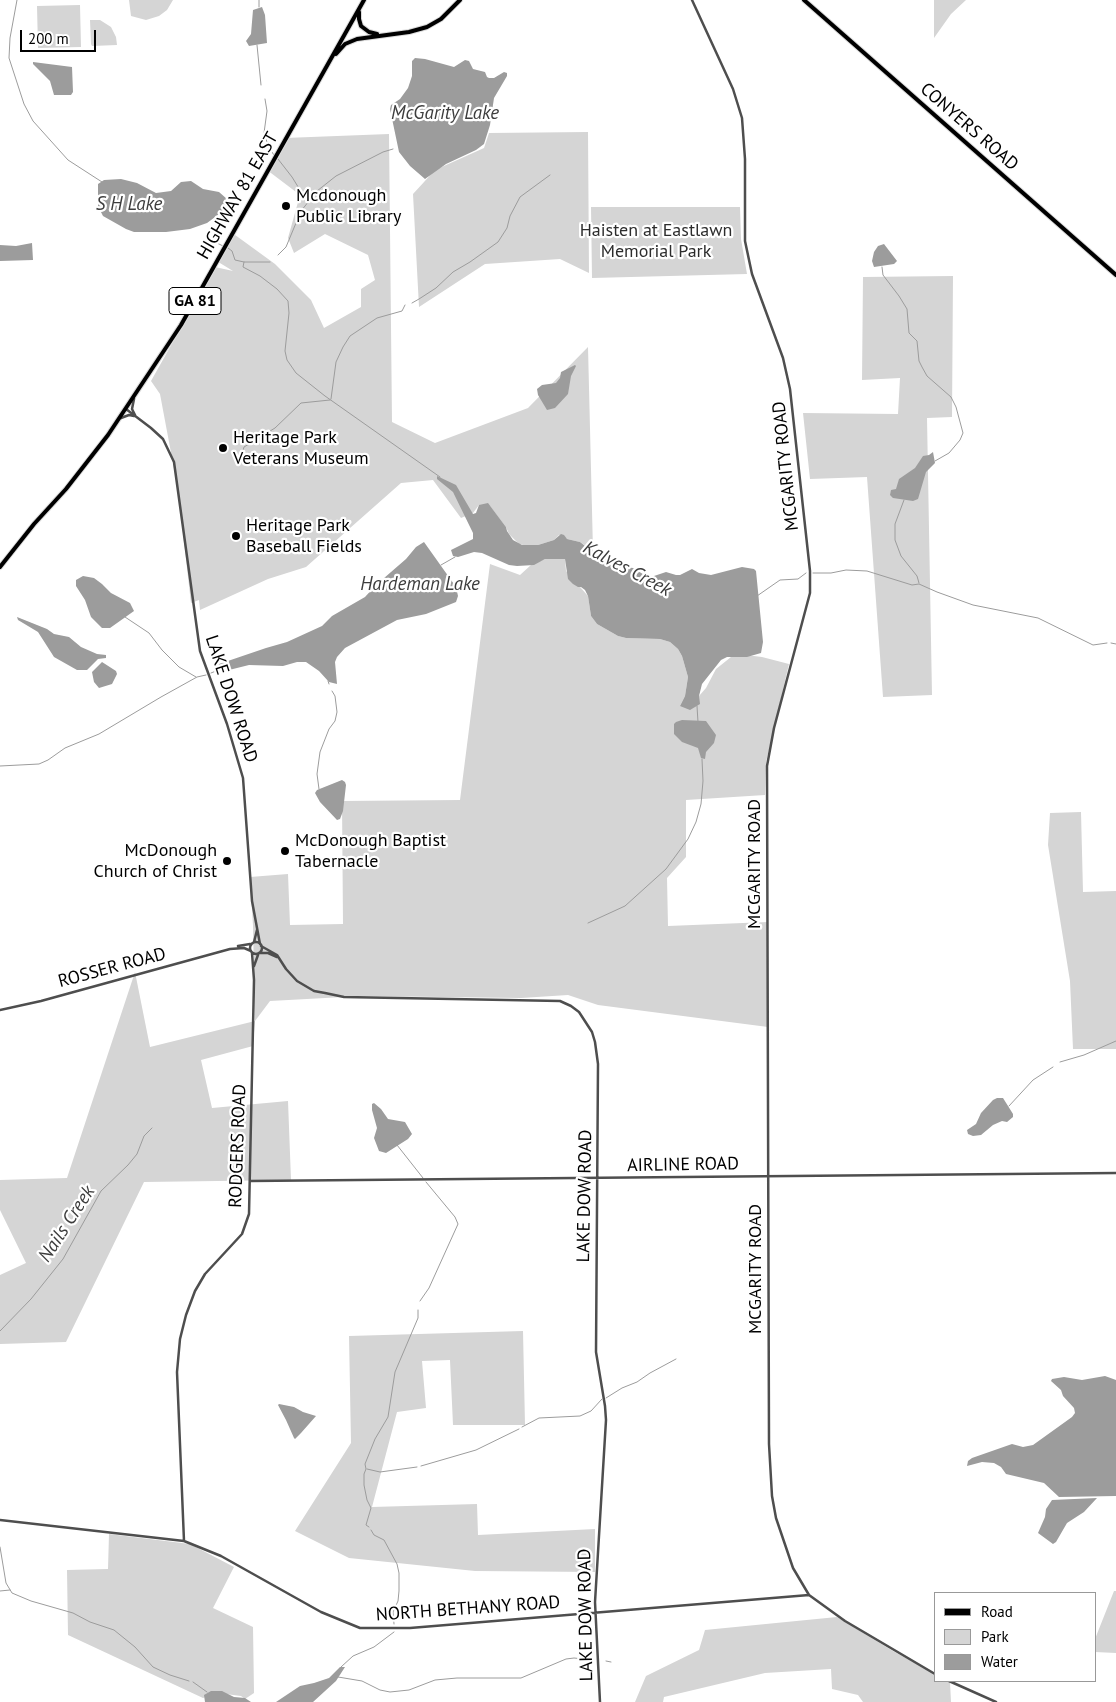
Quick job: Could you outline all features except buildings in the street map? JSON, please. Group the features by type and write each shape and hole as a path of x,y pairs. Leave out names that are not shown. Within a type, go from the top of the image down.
{"main road":[{"name":"HIGHWAY 81 EAST","path":"0,567 34,524 66,489 117,421 185,318 364,0"},
{"name":"GA 81","path":"332,58 350,42 361,38 409,32 427,27 441,19 460,0"},
{"name":"CONYERS ROAD","path":"804,0 1116,275"},
{"path":"360,7 359,19 361,26 368,32 380,35"}],"street":[{"name":"MCGARITY ROAD","path":"692,0 733,89 742,118 745,158 745,241 752,274 783,358 789,382 810,571 810,593 774,728 767,766 769,1444 772,1496 776,1518 793,1568 809,1595 845,1621 934,1673"},
{"path":"117,421 126,416 136,416 132,409 136,394"},
{"name":"LAKE DOW ROAD","path":"125,409 163,439 174,462 199,643 243,778 252,901 261,945 275,954 297,981 314,991 353,997 549,999 571,1006 585,1020 593,1037 597,1052 596,1352 606,1420 596,1573 600,1702"},
{"name":"LAKE DOW ROAD","path":"251,952 250,947 258,929"},
{"path":"253,943 261,945"},
{"name":"ROSSER ROAD","path":"0,1010 253,943"},
{"name":"RODGERS ROAD","path":"184,1541 177,1372 180,1339 186,1315 201,1280 210,1268 236,1242 249,1214 254,970 255,960 261,945"},
{"name":"ROSSER ROAD","path":"230,949 244,948 259,954"},
{"name":"RODGERS ROAD","path":"251,952 254,970"},
{"path":"259,954 272,954 279,958"},
{"name":"AIRLINE ROAD","path":"250,1181 1116,1173"},
{"name":"NORTH BETHANY ROAD","path":"0,1520 184,1541 221,1556 321,1612 360,1628 410,1628 809,1595"},
{"path":"951,1682 996,1702"}],"green space":[{"path":"129,0 173,0 167,10 159,16 146,20 131,16"},
{"path":"934,0 966,0 951,14 934,38"},
{"path":"80,5 81,47 38,48 37,6"},
{"path":"90,20 100,20 111,27 116,37 117,45 92,46"},
{"path":"588,132 589,273 560,259 485,264 419,307 413,194 435,170 484,148 489,133"},
{"path":"389,134 392,422 435,443 528,408 588,347 593,551 580,542 559,535 554,540 538,545 527,546 519,544 509,534 490,506 479,505 473,513 461,518 433,480 401,483 306,567 268,579 200,610 199,600 191,603 178,490 160,394 151,381 215,267 233,271 215,260 231,232 275,264 311,300 324,328 361,307 361,289 375,280 368,255 325,234 294,253 288,238 300,195 267,170 285,138"},
{"name":"Haisten at Eastlawn Memorial Park","path":"591,207 740,207 741,239 747,274 592,278"},
{"path":"953,276 952,417 927,418 932,695 883,697 867,477 810,479 803,413 898,414 900,378 862,380 863,277"},
{"path":"545,559 565,559 566,571 588,596 591,616 597,624 618,636 660,639 670,642 678,649 688,677 685,696 680,706 699,696 706,688 716,669 731,657 746,655 789,664 766,762 765,795 686,800 686,857 667,878 668,926 768,922 768,1027 598,1005 568,995 521,998 362,996 270,1001 255,1021 250,877 288,874 290,925 343,924 342,801 460,800 490,564 520,575 531,565"},
{"path":"1081,812 1083,892 1116,891 1116,1049 1073,1049 1070,981 1048,845 1050,813"},
{"path":"135,972 150,1047 255,1021 253,1046 201,1060 212,1108 288,1101 291,1180 144,1182 66,1342 0,1344 0,1275 26,1263 0,1210 0,1180 67,1178"},
{"path":"523,1331 525,1425 453,1425 450,1360 422,1361 426,1408 397,1412 372,1507 477,1504 478,1535 595,1529 595,1572 475,1571 349,1558 295,1531 351,1443 349,1336"},
{"path":"109,1534 190,1544 234,1567 213,1608 253,1627 254,1693 245,1699 241,1696 218,1693 203,1698 68,1635 67,1570 108,1569"},
{"path":"1114,1591 1116,1591 1116,1653 1096,1652 1096,1636"},
{"path":"837,1617 934,1673 934,1682 950,1682 951,1702 863,1702 858,1695 832,1689 831,1669 765,1673 664,1697 663,1702 635,1702 646,1676 699,1650 705,1630"}],"water":[{"path":"262,7 265,15 267,43 249,46 246,41 251,34 253,10"},
{"name":"McGarity Lake","path":"415,58 454,67 465,60 469,61 473,69 485,72 489,78 494,78 504,72 507,73 494,98 490,125 484,144 476,150 446,164 425,179 410,166 399,152 390,109 391,105 400,99 408,88 412,76 412,61"},
{"path":"33,62 72,67 73,92 71,95 54,95 50,81"},
{"name":"S H Lake","path":"121,179 137,183 156,193 171,191 181,182 191,181 203,189 219,192 230,204 207,223 190,229 166,232 134,232 103,216 98,206 98,184 104,180"},
{"path":"32,243 33,260 0,261 0,245 16,246"},
{"path":"884,244 897,261 894,264 874,267 872,261 874,252 878,246"},
{"path":"575,365 568,394 555,408 547,410 538,395 537,389 542,385 556,383 560,378 561,372"},
{"path":"933,452 935,463 926,472 918,499 913,501 893,498 890,495 891,490 896,489 899,479 915,468 923,456"},
{"path":"437,476 456,485 473,514 476,513 479,505 488,503 513,540 522,545 538,545 554,540 561,534 567,539 580,542 589,549 626,567 633,568 646,576 654,576 666,572 680,575 692,569 699,573 711,575 742,567 754,569 756,571 763,642 761,653 747,657 727,657 721,660 702,684 699,696 700,704 690,710 680,706 685,696 688,677 678,649 670,642 660,639 618,636 597,624 591,616 588,596 585,590 568,579 565,559 545,559 534,565 517,566 509,565 482,553 474,552 458,557 453,556 451,550 473,539 473,533 453,492 437,479"},
{"name":"Hardeman Lake","path":"424,542 456,587 458,596 456,602 426,614 397,620 345,648 335,662 337,684 329,682 319,671 306,662 297,662 283,666 249,665 225,671 216,668 219,664 287,642 322,626 332,616 365,597 406,559 416,547"},
{"path":"83,576 94,578 111,593 130,603 134,611 110,628 102,628 91,617 85,600 76,586 76,580"},
{"path":"17,617 47,629 54,634 69,637 81,647 97,654 106,655 106,658 98,659 87,670 77,670 54,657 38,632 18,620"},
{"path":"102,662 116,671 117,674 112,684 99,688 94,682 92,672"},
{"path":"682,720 706,721 716,735 714,743 706,752 705,759 701,758 698,748 682,742 674,734 674,724"},
{"path":"342,780 346,785 343,811 340,819 337,820 320,802 315,793 317,790"},
{"path":"997,1098 1003,1098 1013,1117 1007,1122 1002,1121 993,1125 981,1135 973,1136 968,1134 967,1130 976,1124 981,1113"},
{"path":"374,1103 388,1119 405,1122 412,1134 408,1139 386,1153 379,1151 374,1138 377,1128 372,1110 372,1104"},
{"path":"1105,1376 1116,1380 1116,1496 1059,1497 1044,1483 1006,1474 1001,1467 994,1463 982,1462 967,1466 968,1461 972,1458 1012,1444 1023,1447 1033,1445 1072,1417 1075,1413 1074,1408 1063,1396 1061,1390 1051,1381 1052,1379 1064,1377 1082,1380"},
{"path":"279,1404 294,1407 316,1416 295,1439"},
{"path":"1097,1498 1084,1512 1067,1523 1053,1544 1038,1533 1045,1517 1046,1509 1052,1500"},
{"path":"340,1667 345,1667 336,1681 313,1702 276,1702 300,1686 329,1678"},
{"path":"211,1691 222,1691 234,1697 245,1698 251,1702 205,1702 204,1695"}],"waterway":[{"name":"Kalves Creek","path":"17,0 10,38 9,58 24,104 33,121 68,160 102,182"},
{"path":"259,0 259,7"},
{"path":"257,45 261,85"},
{"path":"265,99 267,111 264,133 269,148 274,155"},
{"path":"278,255 286,247 301,211 317,191 336,176 383,152 393,149"},
{"path":"278,159 308,203"},
{"path":"412,303 436,288 453,272 498,242 507,228 510,216 520,197 550,175"},
{"name":"Kalves Creek","path":"223,246 217,243 216,238 226,213 225,210"},
{"name":"Kalves Creek","path":"228,248 232,251 235,260 270,262"},
{"name":"Kalves Creek","path":"244,262 243,267 260,276 277,289 288,301 289,313 285,351 287,360 296,373 325,396 440,477"},
{"path":"882,267 883,275 907,309 909,333 917,341 919,361 922,367 927,376 951,397 956,407 963,433 960,440 949,453 935,461"},
{"path":"331,399 336,362 350,336 377,318 402,311 405,305"},
{"name":"Kalves Creek","path":"239,464 244,447 275,428 301,403 330,400"},
{"path":"904,500 895,524 895,540 901,556 917,576 919,583"},
{"path":"441,565 455,557"},
{"name":"Kalves Creek","path":"813,573 831,573 846,570 867,571 912,585 919,584 973,605 1038,618 1093,645 1107,643"},
{"name":"Kalves Creek","path":"757,596 780,580 798,579 806,573"},
{"path":"125,617 149,633 179,667 196,677"},
{"name":"Kalves Creek","path":"1111,643 1116,644"},
{"path":"211,673 221,669"},
{"path":"0,766 39,764 65,748 99,734 197,677 206,675"},
{"path":"319,789 317,774 320,752 329,729 335,721 337,712 335,696 332,691"},
{"path":"697,706 698,722"},
{"path":"588,923 625,906 666,869 688,839 696,822 701,804 702,759"},
{"path":"1060,1062 1084,1055 1116,1041"},
{"path":"1009,1106 1033,1080 1053,1067"},
{"name":"Nails Creek","path":"0,1331 31,1299 63,1259 101,1191 137,1154 144,1136 152,1128"},
{"path":"397,1145 423,1178"},
{"path":"420,1301 429,1288 458,1224 455,1217 426,1182"},
{"path":"369,1527 366,1525 371,1508 364,1485 365,1464 375,1439 388,1417 395,1372 418,1318 418,1310"},
{"path":"606,1398 676,1359"},
{"path":"522,1427 539,1418 580,1416 591,1411 602,1399"},
{"path":"421,1466 476,1450 519,1429"},
{"path":"367,1469 380,1472 417,1467"},
{"path":"371,1530 374,1535 384,1540 397,1564 399,1591 398,1601 393,1612 394,1624"},
{"name":"Nails Creek","path":"0,1547 6,1583 12,1593 31,1601 73,1613 90,1622 114,1630 135,1647 153,1667 189,1681"},
{"path":"0,1591 10,1590"},
{"path":"341,1667 353,1656 374,1647 394,1632"},
{"path":"338,1677 362,1681 380,1690 390,1692 409,1690 435,1680 521,1678 566,1659 593,1660"},
{"path":"606,1661 611,1662"},
{"name":"Nails Creek","path":"193,1682 207,1692"}],"place":[{"name":"Mcdonough Public Library","path":"286,206"},
{"name":"Heritage Park Veterans Museum","path":"223,448"},
{"name":"Heritage Park Baseball Fields","path":"236,536"},
{"name":"McDonough Baptist Tabernacle","path":"285,851"},
{"name":"McDonough Church of Christ","path":"227,861"}]}
